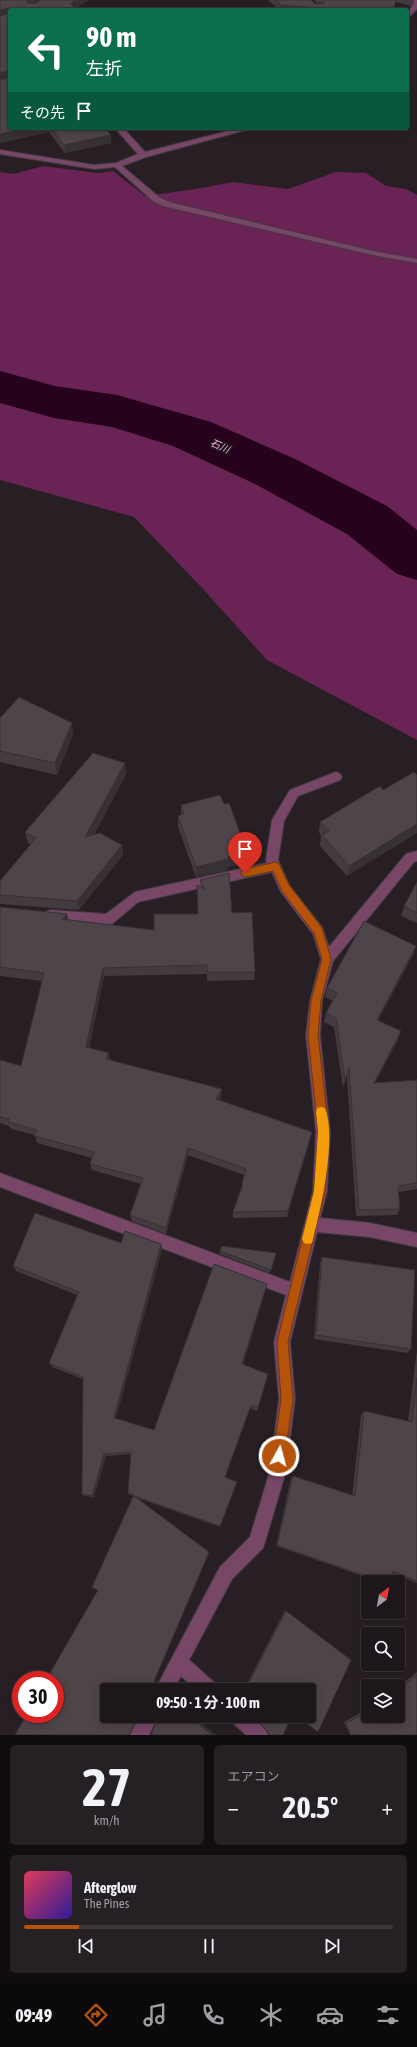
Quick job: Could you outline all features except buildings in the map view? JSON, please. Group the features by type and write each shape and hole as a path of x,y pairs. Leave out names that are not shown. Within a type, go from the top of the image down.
{"street":[{"path":"409,18 416,6 417,0"},
{"path":"121,130 143,155"},
{"path":"0,152 94,167 117,164 143,155 241,130"},
{"path":"117,164 150,194 166,204 374,253 417,261"},
{"path":"327,959 318,931 285,888 272,860 278,820 294,793 336,777"},
{"path":"168,1683 226,1573 257,1542 278,1470 287,1399 282,1342 320,1191 323,1132 313,1035 316,1001 327,959 410,858 417,856"},
{"path":"38,914 108,920 135,897 276,866"},
{"path":"0,1180 295,1291"},
{"path":"312,1224 370,1230 417,1240"},
{"path":"179,1662 202,1683"},
{"path":"139,1735 145,1723"},
{"path":"246,1723 259,1735"}],"shaded area":[{"path":"43,166 98,173 113,171 145,196 233,182 288,189 336,172 366,173 386,186 406,189 417,195 417,740 267,660 202,588 134,517 0,480 0,172 14,174"}],"waterway":[{"name":"石川","path":"0,387 54,402 117,411 192,434 274,471 367,520 417,560"}],"slow traffic":[{"path":"308,1239 320,1191 323,1132 321,1112"}],"route":[{"path":"245,873 276,866 285,888 318,931 327,959 316,1001 313,1035 323,1132 320,1191 282,1342 287,1399 279,1456"}]}
